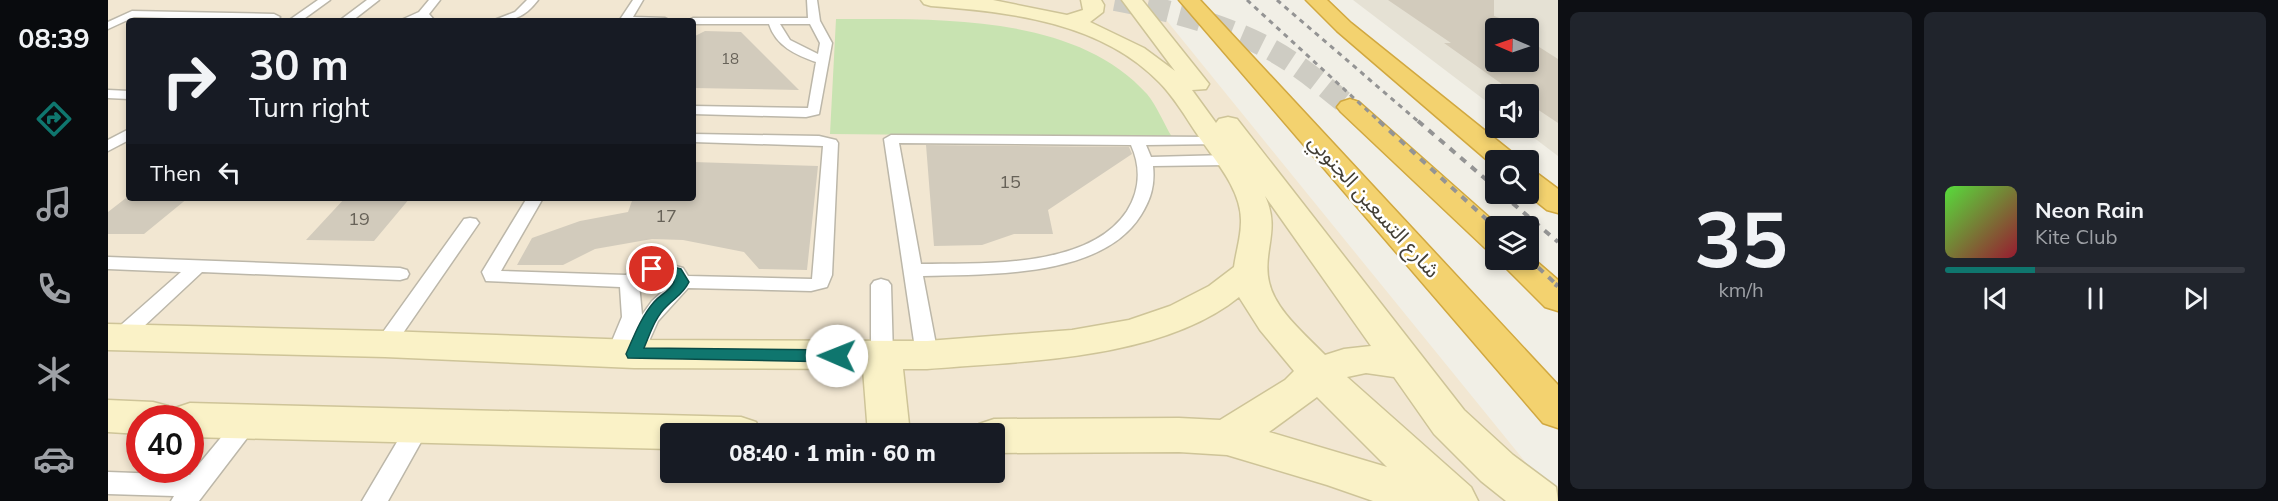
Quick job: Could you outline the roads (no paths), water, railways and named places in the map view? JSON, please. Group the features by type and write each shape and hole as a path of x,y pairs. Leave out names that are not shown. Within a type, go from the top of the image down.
{"highway":[{"name":"شارع التسعين الجنوبي","path":"1189,0 1558,412"},
{"path":"1316,0 1344,27 1492,150"},
{"path":"1350,107 1485,231"},
{"path":"1539,189 1558,204"},
{"path":"1526,270 1558,299"}],"street":[{"path":"931,0 1010,9 1068,21 1116,42 1160,70 1228,147 1406,364 1449,422 1497,468 1540,501"},
{"path":"1068,21 1087,17 1093,12 1094,5 1090,0"},
{"path":"1132,0 1228,147 1255,208 1258,224 1257,239 1251,254 1251,271 1253,290 1265,312 1316,372 1357,414 1455,501"},
{"path":"114,337 626,353 927,355 1072,343 1132,332 1183,315 1221,294 1251,271"},
{"path":"882,356 887,423"},
{"path":"1227,438 1299,391 1316,372 1366,359 1406,364"},
{"path":"108,416 126,417"},
{"path":"204,421 660,432"},
{"path":"1005,436 1179,435 1227,438 1330,467 1429,501"}],"lane":[{"path":"298,18 325,0"},
{"path":"349,18 374,0"},
{"path":"426,18 435,0"},
{"path":"511,18 525,10 533,0"},
{"path":"627,18 638,0"},
{"path":"696,110 812,112 815,109 826,39 814,21 812,0"},
{"path":"139,1 117,13 273,18"},
{"path":"108,26 132,14"},
{"path":"696,21 814,21"},
{"path":"773,21 776,30 792,46 824,60"},
{"path":"108,94 126,95"},
{"path":"108,147 126,135"},
{"path":"682,282 811,285 820,283 823,275 831,143 819,140 696,138"},
{"path":"927,355 891,139 1137,141 1228,147"},
{"path":"913,270 1040,263 1072,256 1112,239 1136,217 1146,190 1145,162 1137,141"},
{"path":"1145,162 1228,147"},
{"path":"533,201 491,272 493,277 631,281"},
{"path":"386,344 470,224"},
{"path":"108,263 400,274"},
{"path":"114,337 198,266"},
{"path":"626,353 632,318 633,303 629,286 631,281 643,272 661,268 676,272 682,282"},
{"path":"626,353 649,318 661,303 676,293 682,282"},
{"path":"881,285 882,356"},
{"path":"108,483 190,494 246,423"},
{"path":"375,501 418,426"}],"tunnel":[{"path":"1115,0 1193,18 1250,39 1290,61 1350,107"}],"railway":[{"path":"1247,0 1381,123"},
{"path":"1277,0 1420,123"},
{"path":"1379,121 1485,218"},
{"path":"1418,121 1485,179"},
{"path":"1514,204 1558,242"},
{"path":"1539,268 1557,285"}]}
